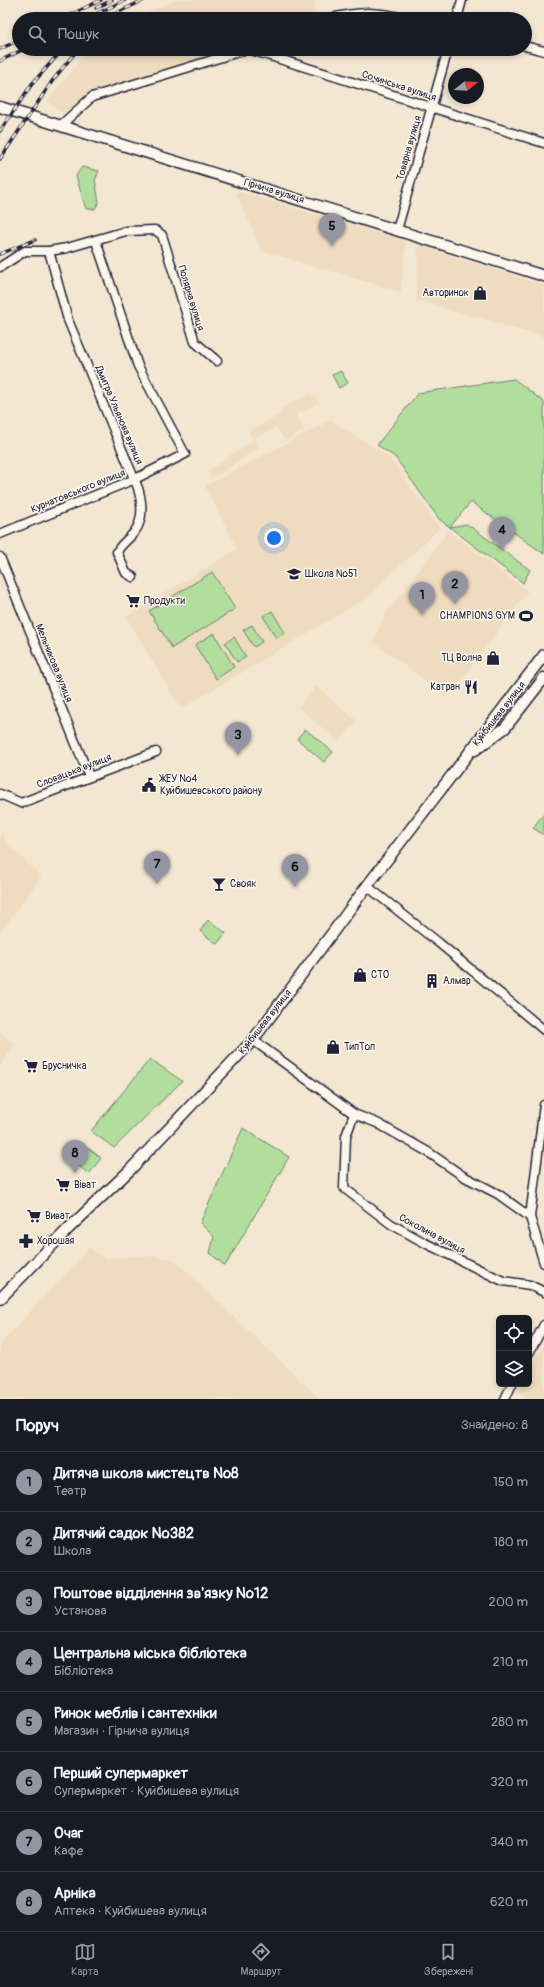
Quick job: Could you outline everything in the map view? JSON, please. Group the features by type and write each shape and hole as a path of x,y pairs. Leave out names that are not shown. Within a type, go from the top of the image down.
{"main road":[{"name":"Гірнича вулиця","path":"1,108 61,125 544,276"},
{"name":"Куйбишева вулиця","path":"0,1299 68,1229 139,1161 253,1040 367,886 544,655"},
{"name":"Куйбишева вулиця","path":"468,755 505,728 544,678"},
{"path":"495,719 495,726 497,729 505,728"}],"street":[{"path":"459,12 462,0"},
{"path":"532,48 544,51"},
{"path":"61,125 92,97 225,56"},
{"name":"Сочинська вулиця","path":"270,56 544,143"},
{"name":"Товарна вулиця","path":"397,230 446,56"},
{"name":"Полярна вулиця","path":"96,241 126,231 154,230 159,232 162,235 195,342 217,361"},
{"path":"0,267 26,252 49,251 96,241"},
{"name":"Курнатовського вулиця","path":"0,534 135,479 185,454 138,366 96,241"},
{"name":"Дмитра Ульянова вулиця","path":"49,251 68,320 138,488 142,510 135,531 119,547 117,552 126,573 133,577"},
{"name":"Мельникова вулиця","path":"0,557 89,776"},
{"name":"Словацька вулиця","path":"0,794 21,803 89,776 156,752"},
{"path":"367,886 439,943 544,1030"},
{"path":"253,1040 354,1114 377,1123 428,1152 463,1176 498,1194 530,1217"},
{"path":"544,1105 530,1217 544,1263"},
{"name":"Соколина вулиця","path":"354,1114 346,1136 344,1188 391,1224 425,1243 503,1281 530,1285 544,1292"},
{"path":"530,1351 544,1325"},
{"path":"505,1399 511,1387"}],"shaded area":[{"path":"176,0 314,0 315,12 149,12"},
{"path":"84,56 211,56 85,98 71,112 65,115 47,101"},
{"path":"235,191 406,241 401,292 262,251"},
{"name":"Авторинок","path":"418,245 544,285 544,337 416,300"},
{"path":"310,394 312,397 315,395 319,402 296,415 305,430 285,441 276,427 254,438 259,449 211,478 207,471 229,458 228,456 254,441 248,431 282,414 281,408"},
{"name":"Школа №51","path":"331,420 390,458 440,528 365,599 181,709 126,617 237,549 205,486"},
{"path":"448,531 528,591 448,698 373,642 383,618"},
{"path":"316,686 357,721 338,742 298,707"},
{"path":"0,831 8,845 42,876 0,933"},
{"path":"0,1032 15,1044 0,1067"},
{"path":"89,1248 105,1258 153,1256 174,1259 320,1399 0,1399 0,1344"},
{"path":"544,1343 544,1399 526,1399 518,1391 520,1387 532,1387 532,1365"}],"green space":[{"path":"82,167 99,171 95,180 99,202 95,209 86,209 76,176"},
{"path":"341,371 348,383 339,388 332,375"},
{"path":"514,379 544,402 544,554 471,502 450,527 467,524 530,570 523,583 439,519 395,457 377,445 418,393"},
{"path":"212,572 235,609 172,648 149,611"},
{"path":"272,611 285,633 276,638 263,616"},
{"path":"252,625 262,642 254,647 243,630"},
{"path":"214,633 234,667 216,679 195,645"},
{"path":"234,637 246,657 237,662 225,643"},
{"path":"305,729 333,752 324,762 297,739"},
{"path":"544,814 544,835 533,828"},
{"path":"208,920 226,933 217,944 200,931"},
{"path":"150,1059 182,1081 114,1148 91,1131"},
{"path":"243,1128 289,1157 225,1266 210,1253 214,1237 200,1223"},
{"path":"83,1144 101,1158 89,1174 71,1160"}],"railway":[{"path":"76,12 101,0"},
{"path":"96,8 112,0"},
{"path":"100,12 125,0"},
{"path":"119,12 144,0"},
{"path":"0,49 12,43"},
{"path":"0,61 12,55"},
{"path":"0,131 32,84 57,56"},
{"path":"0,159 53,80 72,56"},
{"path":"0,254 35,240"}],"place":[{"name":"Ринок меблів і сантехніки","path":"332,246"},
{"name":"Авторинок","path":"480,293"},
{"name":"Центральна міська бібліотека","path":"502,550"},
{"name":"Школа №51","path":"294,574"},
{"name":"Продукти","path":"133,601"},
{"name":"Дитячий садок №382","path":"455,604"},
{"name":"Дитяча школа мистецтв №8","path":"422,615"},
{"name":"CHAMPIONS GYM","path":"526,616"},
{"name":"ТЦ Волна","path":"493,658"},
{"name":"Катран","path":"471,687"},
{"name":"Поштове відділення зв'язку №12","path":"238,755"},
{"name":"ЖЕУ №4 Куйбишевського району","path":"149,785"},
{"name":"Очаг","path":"157,884"},
{"name":"Свояк","path":"219,884"},
{"name":"Перший супермаркет","path":"295,887"},
{"name":"СТО","path":"360,975"},
{"name":"Алмар","path":"432,981"},
{"name":"ТипТоп","path":"333,1047"},
{"name":"Брусничка","path":"31,1066"},
{"name":"Арніка","path":"75,1173"},
{"name":"Віват","path":"63,1185"},
{"name":"Виват","path":"34,1216"},
{"name":"Хорошая","path":"26,1241"}]}
